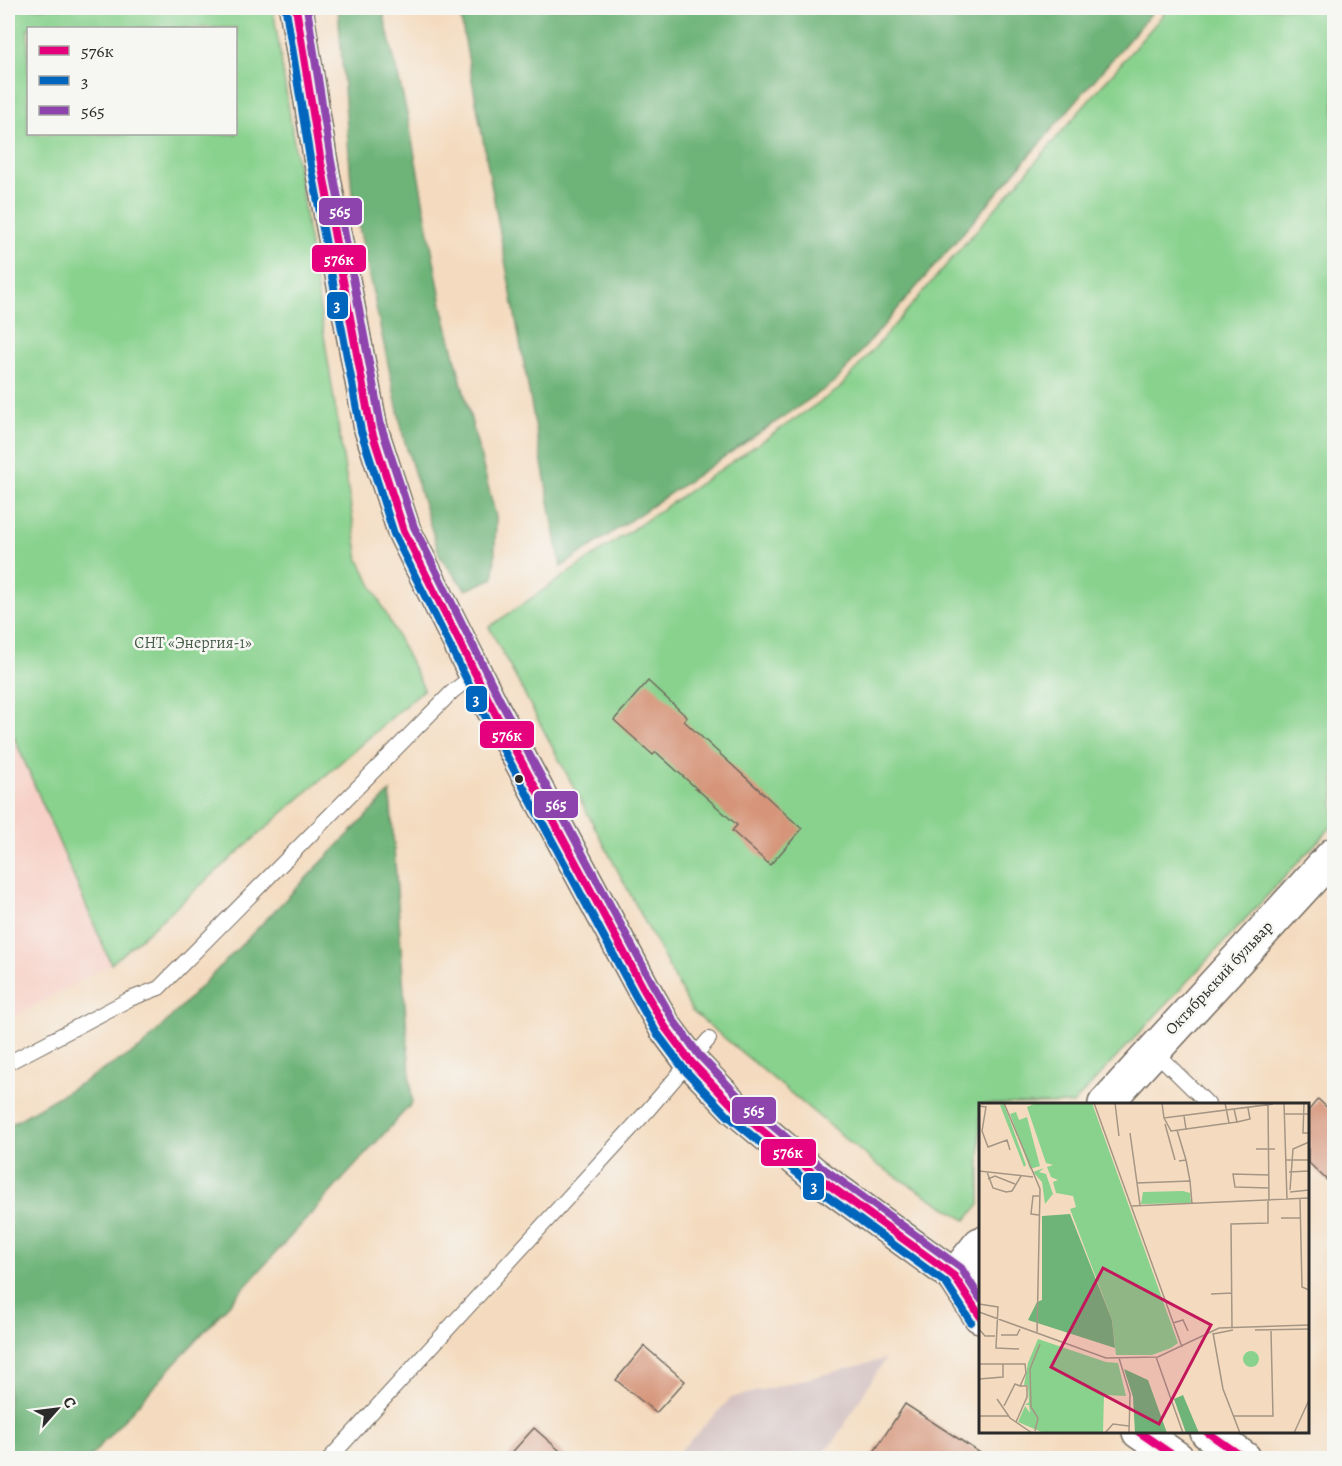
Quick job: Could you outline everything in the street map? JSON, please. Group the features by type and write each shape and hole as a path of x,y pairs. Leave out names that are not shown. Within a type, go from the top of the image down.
{"main road":[{"path":"296,8 321,163 371,429 404,531 475,674 666,1027 700,1050 735,1108 814,1174 967,1282 979,1311"},
{"name":"Октябрьский бульвар","path":"1107,1103 1335,854"},
{"path":"967,1282 979,1249"},
{"path":"1142,1433 1177,1458"},
{"path":"1210,1433 1244,1458"}],"lane":[{"path":"8,1063 130,999 159,987 452,692 475,674"},
{"path":"330,1458 700,1050"},
{"path":"1153,1050 1207,1103"}],"shaded area":[{"path":"8,723 111,964 8,1020"},
{"path":"885,1359 835,1440 817,1458 673,1458 731,1398"}],"green space":[{"name":"СНТ «Энергия-1»","path":"8,8 273,8 359,560 424,689 111,964 8,723"},
{"path":"338,8 382,8 408,118 443,310 496,517 494,578 466,590 440,557 404,439 352,194"},
{"path":"459,8 1156,8 835,382 561,567"},
{"path":"1169,8 1334,8 1334,824 1074,1103 979,1103 979,1205 966,1220 876,1164 692,1011 489,627 839,389"},
{"path":"390,792 412,1103 89,1458 8,1458 8,1126 141,1048"}],"building":[{"path":"648,681 687,717 684,721 802,829 770,865 732,831 737,825 656,752 653,755 614,720"},
{"path":"1318,1099 1335,1115 1335,1188 1309,1163 1309,1110"},
{"path":"644,1346 685,1381 656,1413 616,1380"},
{"path":"905,1404 988,1458 870,1458"},
{"path":"534,1428 568,1458 507,1458"}],"transit line":[{"name":"576к","path":"296,8 321,163 371,429 404,531 492,707 643,988 665,1027 691,1062 735,1108 814,1174 954,1276 979,1314"},
{"name":"565","path":"307,8 331,161 381,426 414,527 501,702 652,983 674,1021 699,1055 742,1100 820,1166 961,1268 979,1296"},
{"name":"3","path":"286,10 311,165 361,431 394,534 483,712 634,993 656,1032 683,1068 727,1115 808,1182 946,1283 971,1322"},
{"name":"576к","path":"1140,1433 1177,1458"},
{"name":"576к","path":"1208,1433 1244,1458"}]}
